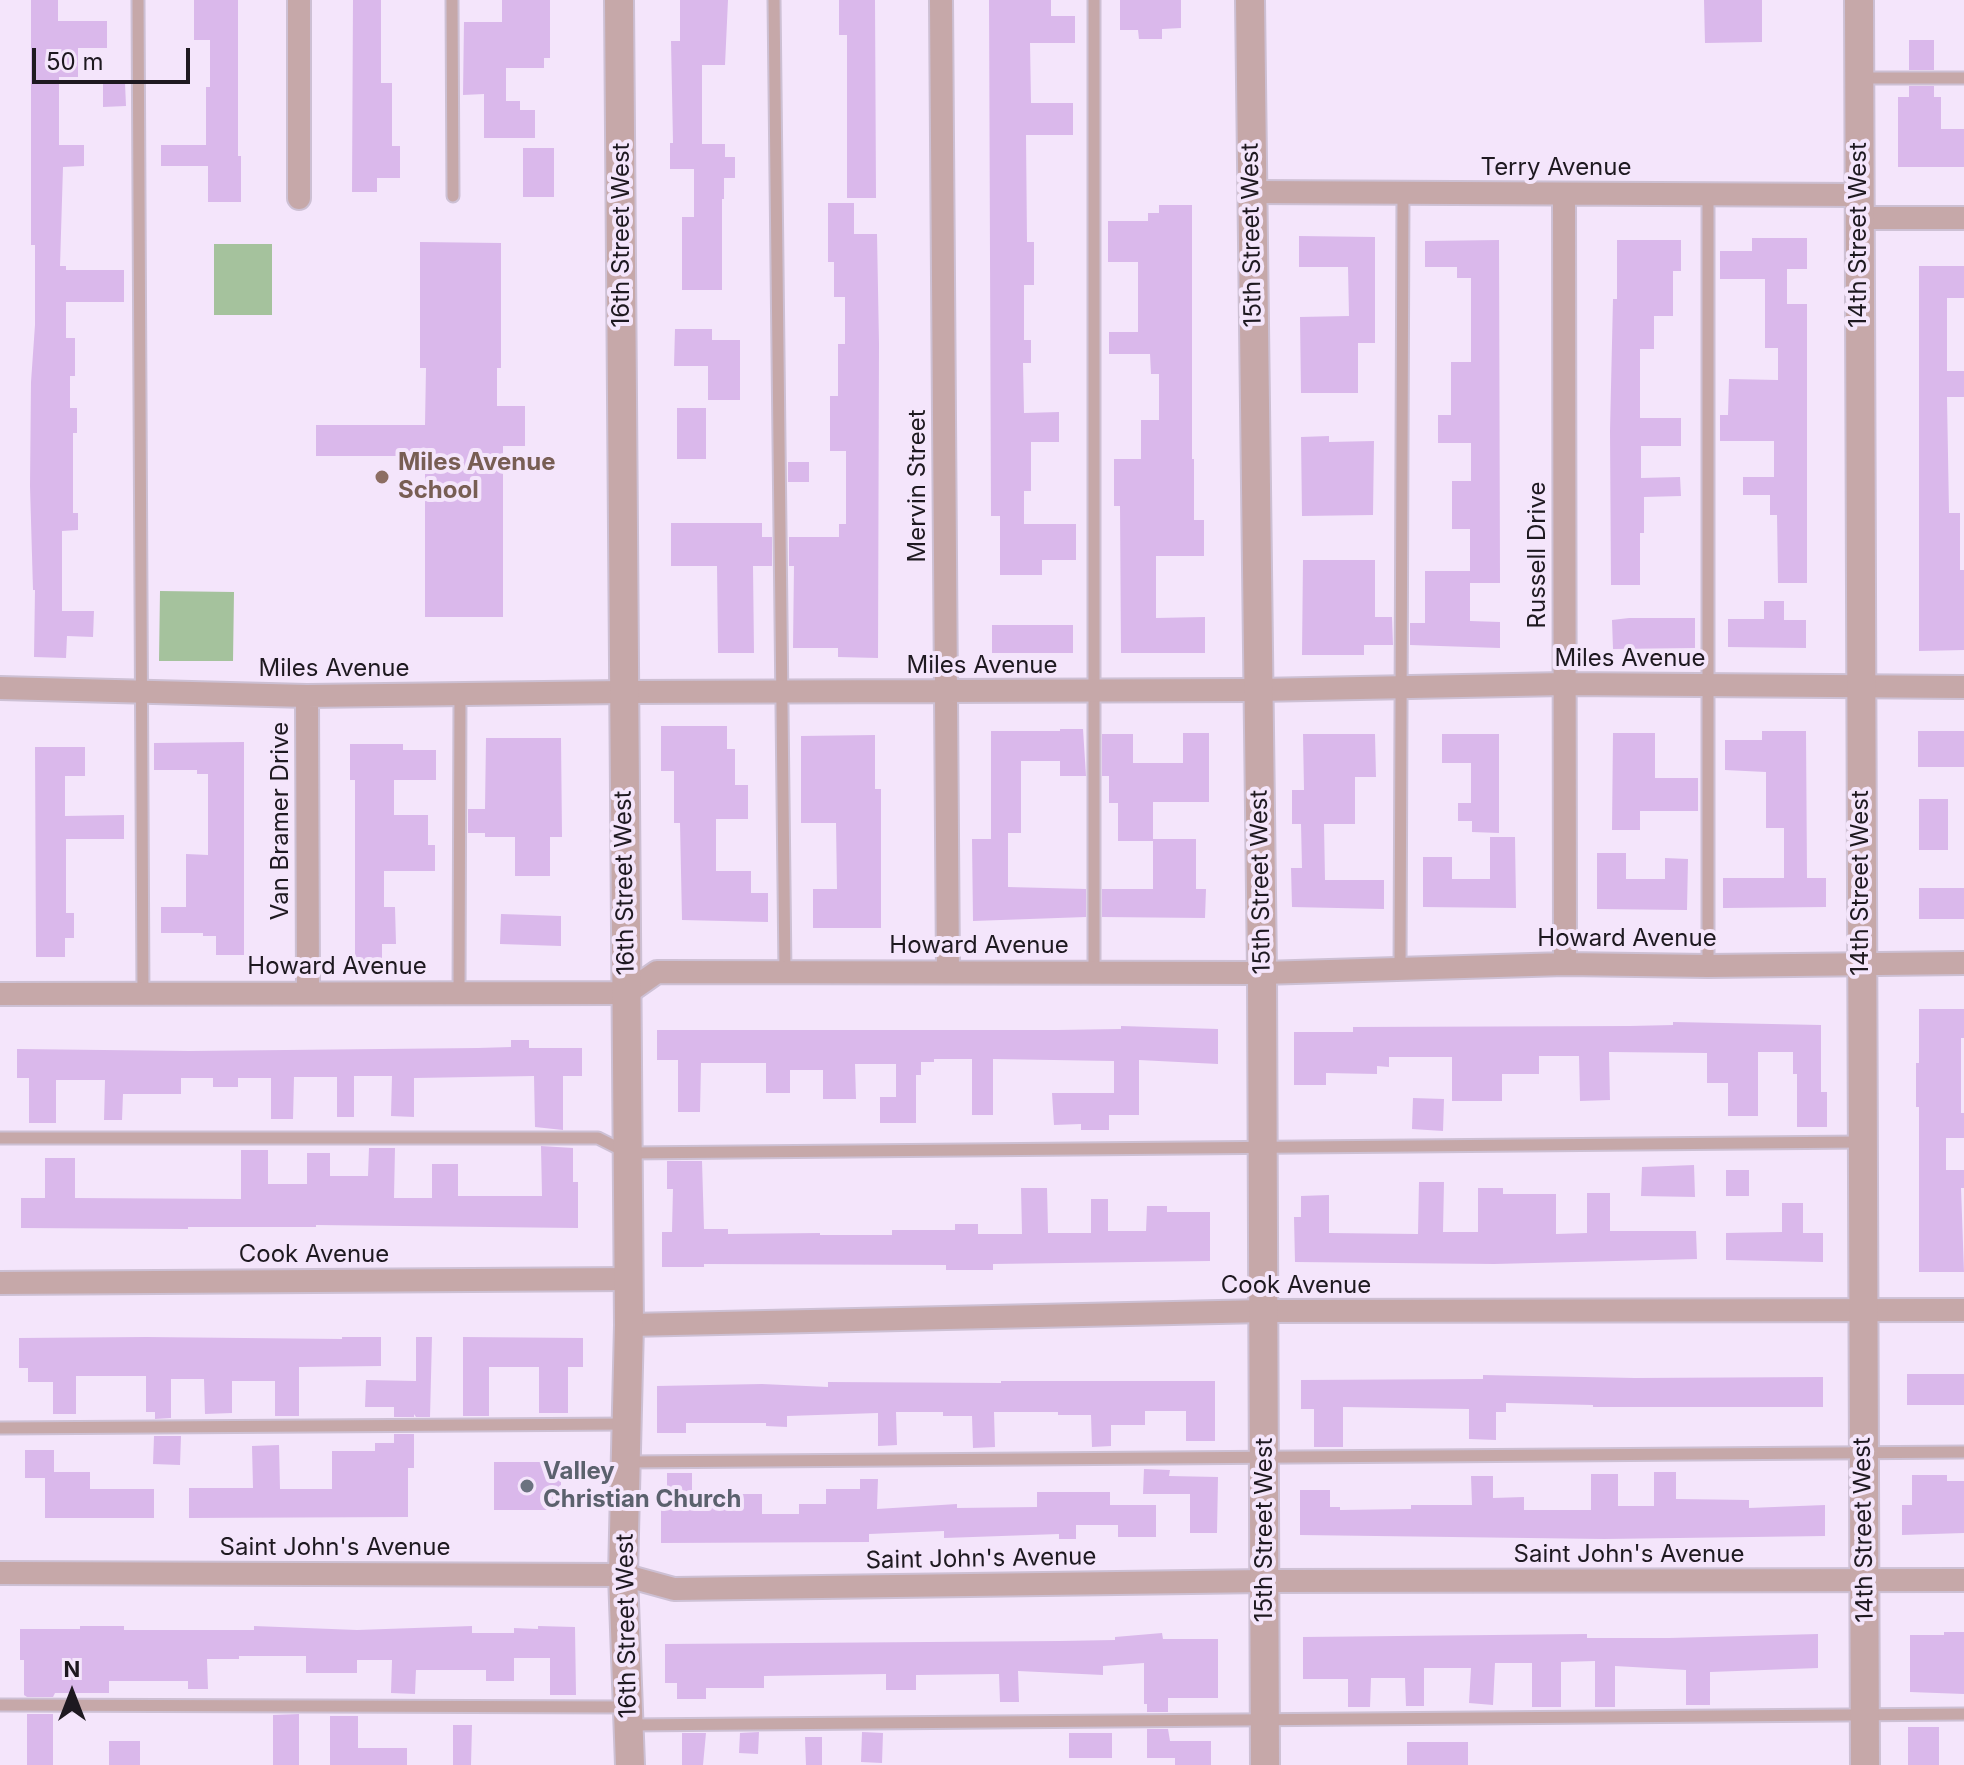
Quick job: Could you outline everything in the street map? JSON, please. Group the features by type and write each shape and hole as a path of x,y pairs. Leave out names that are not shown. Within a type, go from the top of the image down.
{"street":[{"path":"299,0 299,198"},
{"name":"16th Street West","path":"619,0 629,1279 623,1575 630,1765"},
{"name":"Mervin Street","path":"941,0 948,972"},
{"name":"15th Street West","path":"1250,0 1262,973 1265,1765"},
{"name":"14th Street West","path":"1859,0 1865,1765"},
{"name":"Terry Avenue","path":"1251,192 1708,194 1964,218"},
{"name":"Russell Drive","path":"1564,194 1565,964"},
{"name":"Miles Avenue","path":"0,688 307,696 1096,692 1564,684 1964,687"},
{"name":"Van Bramer Drive","path":"307,696 308,993"},
{"name":"Howard Avenue","path":"0,994 627,993 657,972 1262,973 1565,964 1964,963"},
{"name":"Cook Avenue","path":"0,1283 629,1279"},
{"name":"Cook Avenue","path":"629,1325 1264,1311 1964,1310"},
{"name":"Saint John's Avenue","path":"0,1573 623,1575 674,1589 1265,1581 1964,1580"}],"lane":[{"path":"138,0 143,993"},
{"path":"452,0 453,196"},
{"path":"774,0 785,972"},
{"path":"1094,0 1094,973"},
{"path":"1858,78 1964,78"},
{"path":"1400,969 1403,193"},
{"path":"1708,194 1708,966"},
{"path":"459,993 460,695"},
{"path":"0,1138 598,1138 628,1153 1861,1142"},
{"path":"0,1428 627,1424"},
{"path":"626,1462 1964,1452"},
{"path":"0,1705 628,1716 1265,1721 1964,1714"}],"green space":[{"path":"214,244 272,244 272,315 214,315"},
{"path":"160,591 234,592 233,661 159,661"}],"building":[{"path":"31,0 58,0 58,21 107,21 107,48 78,48 78,77 59,77 59,145 84,145 84,166 63,167 60,266 66,266 66,270 124,270 124,302 66,302 66,338 75,338 75,376 70,376 70,408 77,408 77,433 73,433 73,513 78,513 78,530 62,531 62,611 94,611 93,637 67,636 66,658 34,657 35,590 30,486 35,325 35,245 31,245"},
{"path":"194,0 238,0 241,202 208,202 208,166 161,166 161,145 206,145 210,40 194,40"},
{"path":"353,0 381,0 381,83 392,83 392,146 400,146 400,178 377,178 377,192 352,192"},
{"path":"502,0 550,0 550,58 544,58 544,68 506,68 506,101 520,101 520,110 535,110 535,138 484,138 484,94 463,95 464,22 502,22"},
{"path":"680,0 728,0 725,65 702,65 702,144 725,144 725,157 735,157 735,178 724,178 722,290 682,290 682,217 694,217 694,169 670,169 670,143 673,143 671,41 680,41"},
{"path":"839,0 875,0 876,198 847,198 847,35 839,35"},
{"path":"989,0 1051,0 1051,16 1075,16 1075,43 1030,43 1031,103 1073,103 1073,135 1026,135 1027,242 1034,242 1034,285 1024,285 1024,340 1031,340 1031,363 1023,363 1024,413 1059,412 1059,442 1031,442 1031,491 1024,491 1024,524 1076,524 1076,560 1042,560 1042,575 1000,575 1000,516 991,516"},
{"path":"1120,0 1181,0 1181,28 1162,29 1162,39 1139,39 1138,30 1120,30"},
{"path":"1704,0 1762,0 1762,42 1705,43"},
{"path":"1909,40 1934,40 1934,70 1909,70"},
{"path":"103,83 125,83 126,106 103,107"},
{"path":"1909,86 1934,86 1934,97 1941,97 1941,129 1964,129 1964,167 1898,167 1898,97 1909,97"},
{"path":"523,148 554,148 554,197 523,197"},
{"path":"828,203 854,203 854,234 877,234 878,658 838,657 838,648 793,648 794,566 789,566 789,537 839,537 839,524 846,524 846,451 830,451 830,396 838,396 838,344 845,344 845,297 834,297 834,262 828,262"},
{"path":"1159,205 1192,205 1194,520 1204,520 1204,556 1156,556 1156,618 1205,617 1205,653 1121,653 1120,506 1114,506 1114,459 1141,459 1141,420 1159,420 1159,374 1151,374 1150,354 1109,354 1109,332 1138,332 1138,262 1108,262 1108,221 1148,221 1148,213 1159,213"},
{"path":"1299,236 1375,237 1375,343 1358,343 1358,393 1301,393 1300,317 1349,316 1348,267 1299,267"},
{"path":"1752,238 1807,238 1807,269 1787,269 1787,304 1807,304 1807,583 1778,583 1777,515 1770,515 1770,495 1743,495 1743,477 1774,477 1774,441 1720,441 1720,415 1728,415 1729,379 1778,380 1778,348 1765,348 1765,279 1720,279 1720,251 1752,251"},
{"path":"1499,240 1500,583 1470,583 1470,621 1500,622 1500,648 1410,645 1410,623 1425,623 1425,571 1470,571 1470,529 1452,529 1452,481 1471,481 1471,443 1438,443 1438,415 1451,415 1451,362 1471,362 1471,278 1457,278 1457,267 1425,267 1425,241"},
{"path":"1617,240 1681,240 1681,271 1673,271 1673,316 1654,316 1654,349 1640,349 1640,418 1681,418 1681,446 1641,446 1641,478 1680,477 1681,496 1644,497 1640,585 1611,585 1610,431"},
{"path":"420,242 501,243 501,368 497,368 497,406 525,406 525,446 503,446 503,617 425,617 425,456 316,456 316,425 425,425 426,368 420,368"},
{"path":"1919,266 1964,266 1964,298 1947,298 1947,371 1964,371 1964,397 1947,397 1949,513 1960,513 1964,650 1919,651"},
{"path":"675,329 712,329 712,340 740,340 740,400 708,400 708,366 674,366"},
{"path":"677,408 706,408 706,459 677,459"},
{"path":"1329,436 1329,442 1374,441 1373,515 1302,516 1301,437"},
{"path":"788,462 809,462 809,482 788,482"},
{"path":"671,523 762,523 762,537 772,537 772,566 753,566 754,653 718,653 717,566 671,566"},
{"path":"1303,560 1375,560 1375,617 1392,617 1393,645 1364,645 1364,655 1302,655"},
{"path":"1764,601 1784,601 1784,620 1806,620 1806,648 1728,647 1728,619 1764,619"},
{"path":"1695,618 1695,648 1613,649 1612,620"},
{"path":"992,625 1073,625 1073,653 992,653"},
{"path":"661,726 727,726 727,749 735,749 735,785 748,785 748,819 716,819 716,871 751,871 751,893 768,893 768,922 682,920 680,823 674,823 674,771 661,771"},
{"path":"1083,729 1086,776 1060,776 1060,761 1021,761 1021,833 1008,833 1008,887 1086,889 1086,917 973,921 972,839 991,839 991,731"},
{"path":"1762,731 1806,731 1807,878 1826,878 1826,907 1723,908 1723,878 1784,878 1784,828 1766,828 1766,772 1725,770 1725,740 1762,740"},
{"path":"1918,731 1964,731 1964,767 1918,767"},
{"path":"1183,733 1209,733 1209,802 1153,802 1153,839 1196,839 1196,889 1206,889 1205,918 1102,917 1102,889 1153,889 1153,841 1118,841 1118,803 1109,803 1109,776 1102,776 1102,734 1133,734 1133,763 1183,763"},
{"path":"1613,733 1655,733 1655,778 1698,778 1698,811 1640,811 1640,830 1612,830"},
{"path":"1303,734 1375,734 1376,777 1355,777 1355,824 1324,824 1325,880 1384,880 1384,909 1292,907 1291,868 1302,868 1301,824 1292,824 1292,790 1304,790"},
{"path":"1442,734 1499,734 1499,833 1472,832 1472,821 1458,821 1458,803 1471,803 1471,763 1442,763"},
{"path":"875,735 875,789 881,789 881,928 813,928 813,889 837,889 836,823 801,823 801,736"},
{"path":"486,738 561,738 562,837 550,837 550,876 515,876 515,837 485,837 485,833 468,833 468,809 485,809"},
{"path":"244,742 244,955 216,955 216,936 161,933 161,907 186,907 186,854 208,855 208,774 197,774 197,770 154,770 154,743"},
{"path":"350,744 403,744 403,750 436,750 436,780 394,780 394,815 428,815 428,845 435,845 435,871 384,871 384,907 395,907 396,944 382,944 382,962 355,962 355,780 350,780"},
{"path":"35,747 85,747 85,776 65,776 65,816 124,815 124,839 66,839 66,913 74,913 74,938 65,938 65,957 36,957"},
{"path":"1919,799 1948,799 1948,850 1919,850"},
{"path":"1490,837 1515,837 1516,908 1423,907 1423,857 1452,857 1452,879 1490,879"},
{"path":"1597,853 1626,853 1626,879 1665,879 1665,858 1688,859 1687,910 1597,909"},
{"path":"1919,888 1964,888 1964,919 1919,919"},
{"path":"501,914 561,916 561,946 500,944"},
{"path":"1919,1009 1964,1009 1961,1113 1964,1113 1964,1138 1946,1138 1946,1170 1964,1170 1964,1188 1961,1188 1964,1272 1919,1272 1916,1063 1919,1063"},
{"path":"1673,1022 1821,1025 1821,1092 1827,1092 1827,1127 1797,1127 1797,1074 1793,1074 1793,1052 1758,1052 1758,1116 1728,1116 1728,1083 1707,1083 1707,1053 1609,1052 1610,1100 1580,1101 1579,1056 1539,1056 1539,1074 1502,1074 1502,1101 1452,1101 1452,1057 1389,1057 1389,1067 1377,1066 1377,1074 1326,1073 1326,1085 1294,1085 1294,1032 1353,1032 1353,1027 1630,1026 1673,1025"},
{"path":"1121,1026 1218,1029 1218,1064 1139,1060 1139,1115 1109,1115 1109,1130 1081,1130 1081,1124 1054,1125 1052,1093 1114,1093 1114,1061 993,1059 993,1115 972,1115 972,1059 921,1062 921,1075 916,1075 916,1123 880,1123 880,1097 896,1097 896,1064 855,1064 856,1099 823,1099 823,1070 790,1070 790,1093 766,1093 766,1063 701,1063 700,1112 678,1112 678,1060 657,1060 657,1030 1057,1030 1121,1029"},
{"path":"511,1040 529,1040 529,1048 582,1048 582,1076 563,1076 563,1130 535,1127 534,1076 414,1078 414,1117 391,1116 392,1076 354,1076 354,1117 337,1117 337,1077 294,1077 293,1119 271,1119 271,1078 238,1078 238,1087 213,1087 213,1078 181,1078 181,1094 123,1094 122,1120 104,1120 105,1080 56,1080 56,1123 29,1123 29,1078 17,1078 17,1049 478,1048 511,1047"},
{"path":"1413,1098 1444,1099 1443,1131 1412,1129"},
{"path":"541,1146 573,1148 573,1182 578,1182 578,1228 316,1225 188,1229 21,1228 21,1198 45,1198 45,1158 75,1158 75,1198 241,1199 241,1150 268,1150 268,1184 307,1184 307,1153 330,1153 330,1176 368,1176 369,1148 395,1148 394,1198 432,1198 432,1164 458,1164 458,1196 542,1196"},
{"path":"667,1161 702,1161 704,1229 728,1229 728,1234 892,1235 892,1230 955,1230 955,1224 978,1224 978,1234 1022,1234 1021,1188 1047,1188 1048,1233 1091,1233 1091,1199 1108,1199 1108,1231 1146,1231 1147,1206 1167,1206 1167,1212 1210,1212 1210,1261 993,1264 993,1270 946,1270 946,1265 704,1264 704,1267 662,1267 662,1232 672,1232 673,1189 667,1189"},
{"path":"1694,1165 1695,1197 1641,1196 1642,1167"},
{"path":"1726,1170 1749,1170 1749,1196 1726,1196"},
{"path":"1419,1182 1444,1182 1443,1232 1478,1232 1478,1188 1503,1188 1503,1194 1556,1194 1556,1234 1587,1233 1587,1193 1610,1193 1610,1231 1696,1231 1697,1259 1494,1264 1295,1262 1294,1217 1301,1217 1301,1196 1329,1195 1329,1233 1418,1234"},
{"path":"1782,1203 1803,1203 1803,1233 1823,1233 1823,1262 1726,1260 1726,1233 1782,1232"},
{"path":"381,1337 381,1366 299,1367 299,1416 275,1416 275,1381 232,1381 232,1413 205,1414 204,1379 171,1379 171,1418 155,1419 155,1412 146,1412 146,1376 76,1376 76,1414 53,1414 53,1382 28,1382 28,1368 19,1368 19,1338"},
{"path":"416,1337 432,1337 430,1417 416,1417 414,1414 414,1417 394,1417 394,1407 365,1407 366,1380 416,1381"},
{"path":"463,1337 583,1338 583,1367 568,1367 568,1413 539,1413 539,1367 489,1367 489,1416 463,1416"},
{"path":"1907,1374 1964,1374 1964,1405 1907,1405"},
{"path":"1483,1375 1823,1377 1823,1407 1593,1407 1506,1403 1506,1412 1496,1412 1496,1440 1469,1439 1469,1409 1343,1407 1343,1447 1314,1447 1314,1409 1301,1409 1301,1380 1483,1379"},
{"path":"1215,1381 1215,1441 1186,1441 1186,1411 1145,1411 1145,1425 1111,1425 1111,1446 1092,1447 1091,1415 1058,1415 1058,1412 994,1412 995,1447 973,1448 972,1416 943,1416 943,1412 896,1412 897,1445 878,1446 878,1413 787,1416 787,1427 766,1426 766,1423 686,1423 686,1433 657,1433 657,1386 762,1384 828,1387 828,1382"},
{"path":"394,1434 414,1434 414,1468 408,1468 408,1517 189,1518 189,1488 253,1488 252,1446 279,1445 280,1489 332,1489 332,1451 375,1451 375,1443 394,1443"},
{"path":"154,1436 181,1436 180,1465 153,1464"},
{"path":"25,1450 54,1450 54,1472 90,1472 90,1489 154,1489 154,1518 45,1518 45,1478 25,1478"},
{"name":"Valley Christian Church","path":"494,1462 561,1462 561,1510 494,1510"},
{"path":"1144,1469 1170,1470 1169,1476 1218,1477 1217,1533 1190,1533 1190,1494 1143,1494"},
{"path":"1654,1472 1676,1472 1676,1499 1749,1500 1749,1508 1825,1505 1825,1536 1604,1539 1300,1535 1300,1490 1330,1490 1330,1507 1340,1507 1340,1510 1472,1505 1471,1476 1493,1476 1493,1498 1524,1497 1524,1510 1591,1510 1591,1474 1618,1474 1618,1506 1654,1506"},
{"path":"667,1473 692,1473 692,1505 740,1505 740,1494 762,1494 762,1514 799,1514 799,1504 826,1504 826,1489 860,1489 860,1479 878,1479 877,1509 957,1504 957,1508 1037,1507 1037,1492 1110,1492 1110,1505 1156,1505 1156,1537 1118,1537 1118,1525 1076,1525 1076,1539 1059,1539 1059,1534 944,1538 944,1531 869,1534 869,1542 661,1543 661,1507 667,1507"},
{"path":"1912,1475 1947,1475 1947,1481 1964,1481 1964,1533 1902,1535 1902,1505 1912,1505"},
{"path":"80,1626 124,1626 124,1630 254,1630 254,1626 357,1630 472,1626 472,1633 514,1633 514,1628 538,1629 538,1626 575,1627 576,1695 550,1695 550,1658 514,1658 514,1681 486,1681 486,1670 416,1670 415,1694 391,1693 392,1660 357,1660 357,1673 306,1673 306,1656 239,1656 239,1659 207,1659 208,1689 188,1689 188,1681 109,1681 109,1693 55,1693 53,1697 24,1695 20,1629 80,1629"},
{"path":"1944,1632 1964,1632 1964,1694 1910,1692 1910,1635 1944,1635"},
{"path":"1162,1633 1163,1639 1218,1639 1218,1698 1168,1698 1168,1712 1147,1712 1147,1704 1144,1704 1144,1663 1103,1666 1103,1675 1018,1671 1019,1702 1000,1702 999,1674 916,1675 916,1690 886,1690 886,1674 764,1676 764,1688 706,1688 706,1699 677,1699 677,1683 665,1683 665,1644 1115,1640 1115,1637"},
{"path":"1587,1634 1587,1638 1669,1638 1818,1634 1818,1668 1710,1672 1710,1705 1686,1705 1686,1670 1615,1666 1615,1707 1595,1707 1595,1661 1561,1662 1561,1707 1532,1707 1532,1663 1495,1663 1493,1705 1469,1703 1471,1668 1424,1668 1424,1706 1406,1706 1405,1678 1371,1678 1370,1707 1348,1707 1348,1679 1303,1679 1303,1637"},
{"path":"27,1714 53,1714 53,1765 27,1765"},
{"path":"299,1714 299,1765 273,1765 273,1715"},
{"path":"330,1716 358,1716 358,1748 407,1748 407,1765 330,1765"},
{"path":"453,1725 472,1725 471,1765 453,1765"},
{"path":"1908,1727 1939,1727 1939,1765 1908,1765"},
{"path":"1147,1729 1168,1729 1170,1741 1211,1741 1211,1765 1175,1765 1175,1758 1147,1758"},
{"path":"759,1732 758,1754 739,1753 740,1733"},
{"path":"862,1732 883,1733 882,1763 861,1762"},
{"path":"682,1733 706,1733 703,1765 682,1765"},
{"path":"1069,1733 1112,1733 1112,1758 1069,1758"},
{"path":"805,1737 822,1737 822,1765 806,1765"},
{"path":"109,1741 140,1741 140,1765 109,1765"},
{"path":"1407,1742 1468,1742 1468,1765 1407,1765"}],"place":[{"name":"Miles Avenue School","path":"382,477"},
{"name":"Valley Christian Church","path":"527,1486"}]}
